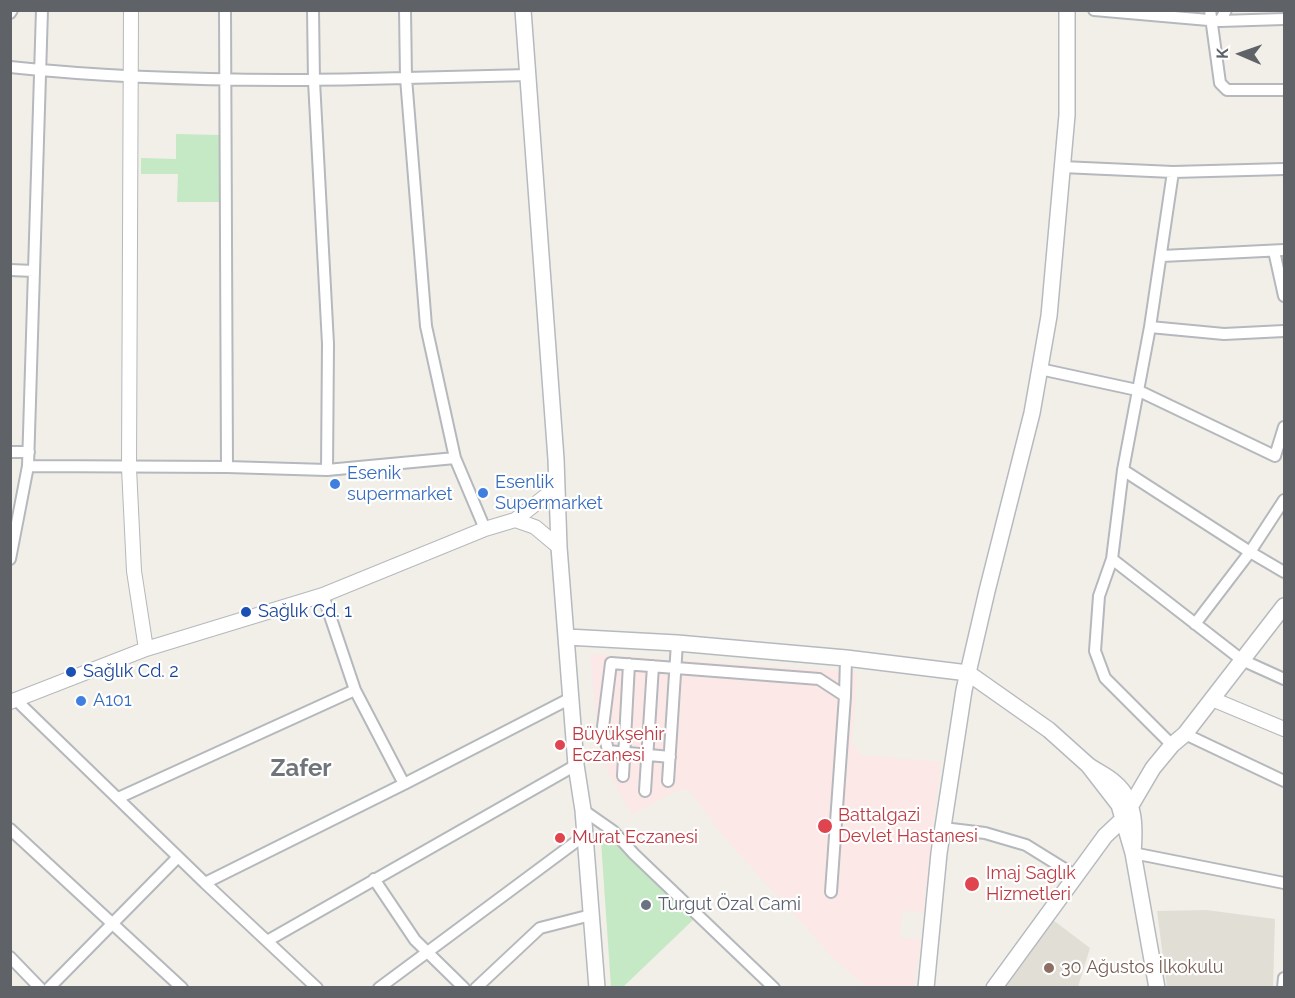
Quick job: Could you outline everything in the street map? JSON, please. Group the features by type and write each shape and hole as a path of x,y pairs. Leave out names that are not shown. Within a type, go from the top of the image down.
{"main road":[{"path":"523,10 557,487 559,547 576,765 583,810 597,987"},
{"path":"926,987 943,828 968,674 1032,413 1049,316 1067,115 1067,10"},
{"path":"994,987 1105,836 1126,812 1153,768 1172,745 1185,734 1284,606"},
{"path":"567,637 677,643 846,658 968,674 1049,730 1088,765 1126,812 1157,987"}],"street":[{"path":"10,559 28,466 42,10"},
{"path":"131,10 129,468 134,571 146,649"},
{"path":"225,10 228,467"},
{"path":"313,10 314,81 328,344 327,470"},
{"path":"405,10 406,78 426,326 455,458 485,530"},
{"path":"1094,10 1284,19"},
{"path":"1214,17 1226,10"},
{"path":"1214,17 1220,83 1227,90 1284,90"},
{"path":"10,67 130,78 225,80 314,81 529,75"},
{"path":"1062,167 1173,172 1284,169"},
{"path":"1172,745 1104,678 1095,651 1099,596 1112,559 1123,470 1162,256 1173,172"},
{"path":"1162,256 1279,250 1284,296"},
{"path":"10,270 34,271"},
{"path":"1150,327 1224,334 1284,331"},
{"path":"1040,369 1137,390 1280,458 1284,427"},
{"path":"10,452 28,452"},
{"path":"28,466 327,470 455,458"},
{"path":"1123,470 1284,572"},
{"path":"317,987 13,701 146,649 323,595 514,520 557,487"},
{"path":"1195,624 1250,552 1284,500"},
{"path":"514,520 535,527 559,547"},
{"path":"1112,559 1242,660 1284,679"},
{"path":"323,595 355,690 404,784"},
{"path":"668,781 677,643"},
{"path":"831,892 846,658"},
{"path":"670,757 608,751 603,727 611,663 819,679 845,696"},
{"path":"623,776 629,664"},
{"path":"645,791 653,666"},
{"path":"118,798 355,690"},
{"path":"205,883 571,698"},
{"path":"1212,699 1284,729"},
{"path":"1185,734 1284,781"},
{"path":"267,940 576,765"},
{"path":"583,810 613,831 634,854 774,987"},
{"path":"943,828 985,833 1026,845 1076,876"},
{"path":"10,829 182,987"},
{"path":"379,987 585,835"},
{"path":"1133,853 1284,883"},
{"path":"49,987 178,857"},
{"path":"374,879 415,940 464,987"},
{"path":"476,987 540,928 591,915"},
{"path":"10,957 40,987"},
{"path":"1283,987 1284,978"}],"shaded area":[{"name":"Battalgazi Devlet Hastanesi","path":"590,654 857,672 852,743 861,755 941,762 923,913 903,910 899,937 921,940 913,987 867,987 834,959 724,837 688,789 675,791 632,815 600,757"},
{"path":"1206,910 1275,919 1273,987 1167,987 1157,911"},
{"name":"30 Ağustos İlkokulu","path":"1053,920 1090,948 1078,987 999,988"}],"green space":[{"path":"176,134 220,135 219,202 177,202 178,174 141,174 141,158 176,159"},
{"path":"610,839 693,920 623,987 611,987 601,841"}],"place":[{"name":"Esenik supermarket","path":"335,484"},
{"name":"Esenlik Supermarket","path":"483,493"},
{"name":"Sağlık Cd. 1","path":"246,612"},
{"name":"Sağlık Cd. 2","path":"71,672"},
{"name":"A101","path":"81,701"},
{"name":"Büyükşehir Eczanesi","path":"560,745"},
{"name":"Battalgazi Devlet Hastanesi","path":"825,826"},
{"name":"Murat Eczanesi","path":"560,838"},
{"name":"Imaj Saglık Hizmetleri","path":"972,884"},
{"name":"Turgut Özal Cami","path":"646,905"},
{"name":"30 Ağustos İlkokulu","path":"1049,968"}],"district":[{"name":"Zafer","path":"301,769"}]}
